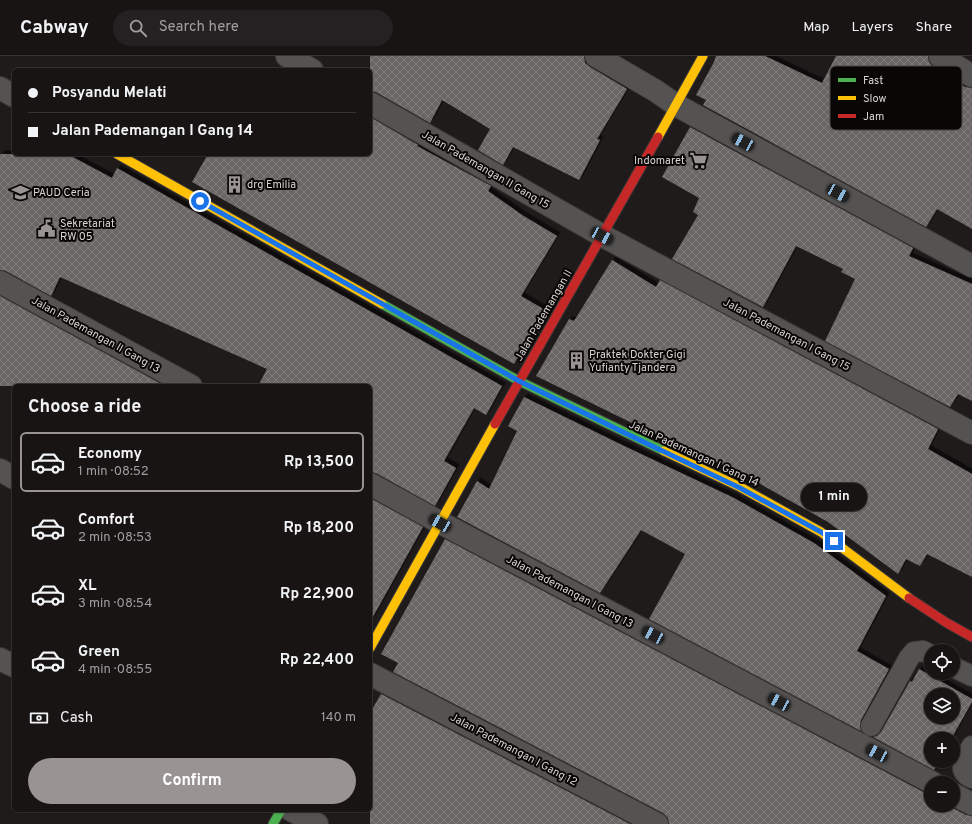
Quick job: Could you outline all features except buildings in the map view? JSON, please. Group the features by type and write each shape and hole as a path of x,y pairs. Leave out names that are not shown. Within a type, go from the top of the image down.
{"street":[{"path":"287,56 308,68"},
{"path":"596,56 676,105 972,266"},
{"name":"Jalan Pademangan II","path":"372,644 703,56"},
{"path":"940,56 956,66"},
{"path":"962,70 972,76"},
{"path":"0,88 12,95"},
{"name":"Jalan Pademangan II Gang 15","path":"372,104 602,236"},
{"name":"Jalan Pademangan I Gang 14","path":"121,156 519,381 740,488 821,532 909,598 972,637"},
{"name":"Jalan Pademangan I Gang 15","path":"602,236 972,433"},
{"name":"Jalan Pademangan II Gang 13","path":"0,282 187,384"},
{"path":"0,470 12,477"},
{"path":"372,485 440,523"},
{"name":"Jalan Pademangan I Gang 13","path":"440,523 924,778"},
{"path":"0,659 12,665"},
{"name":"Jalan Pademangan I Gang 12","path":"372,675 657,824"},
{"path":"960,798 972,804"},
{"path":"273,824 280,812"},
{"path":"295,812 317,824"}],"lane":[{"path":"871,726 909,658 914,652 924,652"},
{"path":"960,670 972,676"},
{"path":"972,746 962,768 965,774 972,778"}],"traffic: fast":[{"path":"382,304 519,381 664,451"},
{"path":"273,824 280,812"}],"traffic: slow":[{"path":"658,137 703,56"},
{"path":"121,156 382,304"},
{"path":"372,644 495,424"},
{"path":"664,451 740,487 821,532 909,598"}],"traffic: jam":[{"path":"495,424 658,137"},
{"path":"909,598 947,623 972,637"}],"place":[{"name":"Indomaret","path":"698,160"},
{"name":"drg Emilia","path":"234,184"},
{"name":"PAUD Ceria","path":"20,192"},
{"name":"Sekretariat RW 05","path":"47,229"},
{"name":"Praktek Dokter Gigi Yufianty Tjandera","path":"576,360"}],"route":[{"path":"200,201 519,381 740,488 777,507 834,541"}]}
